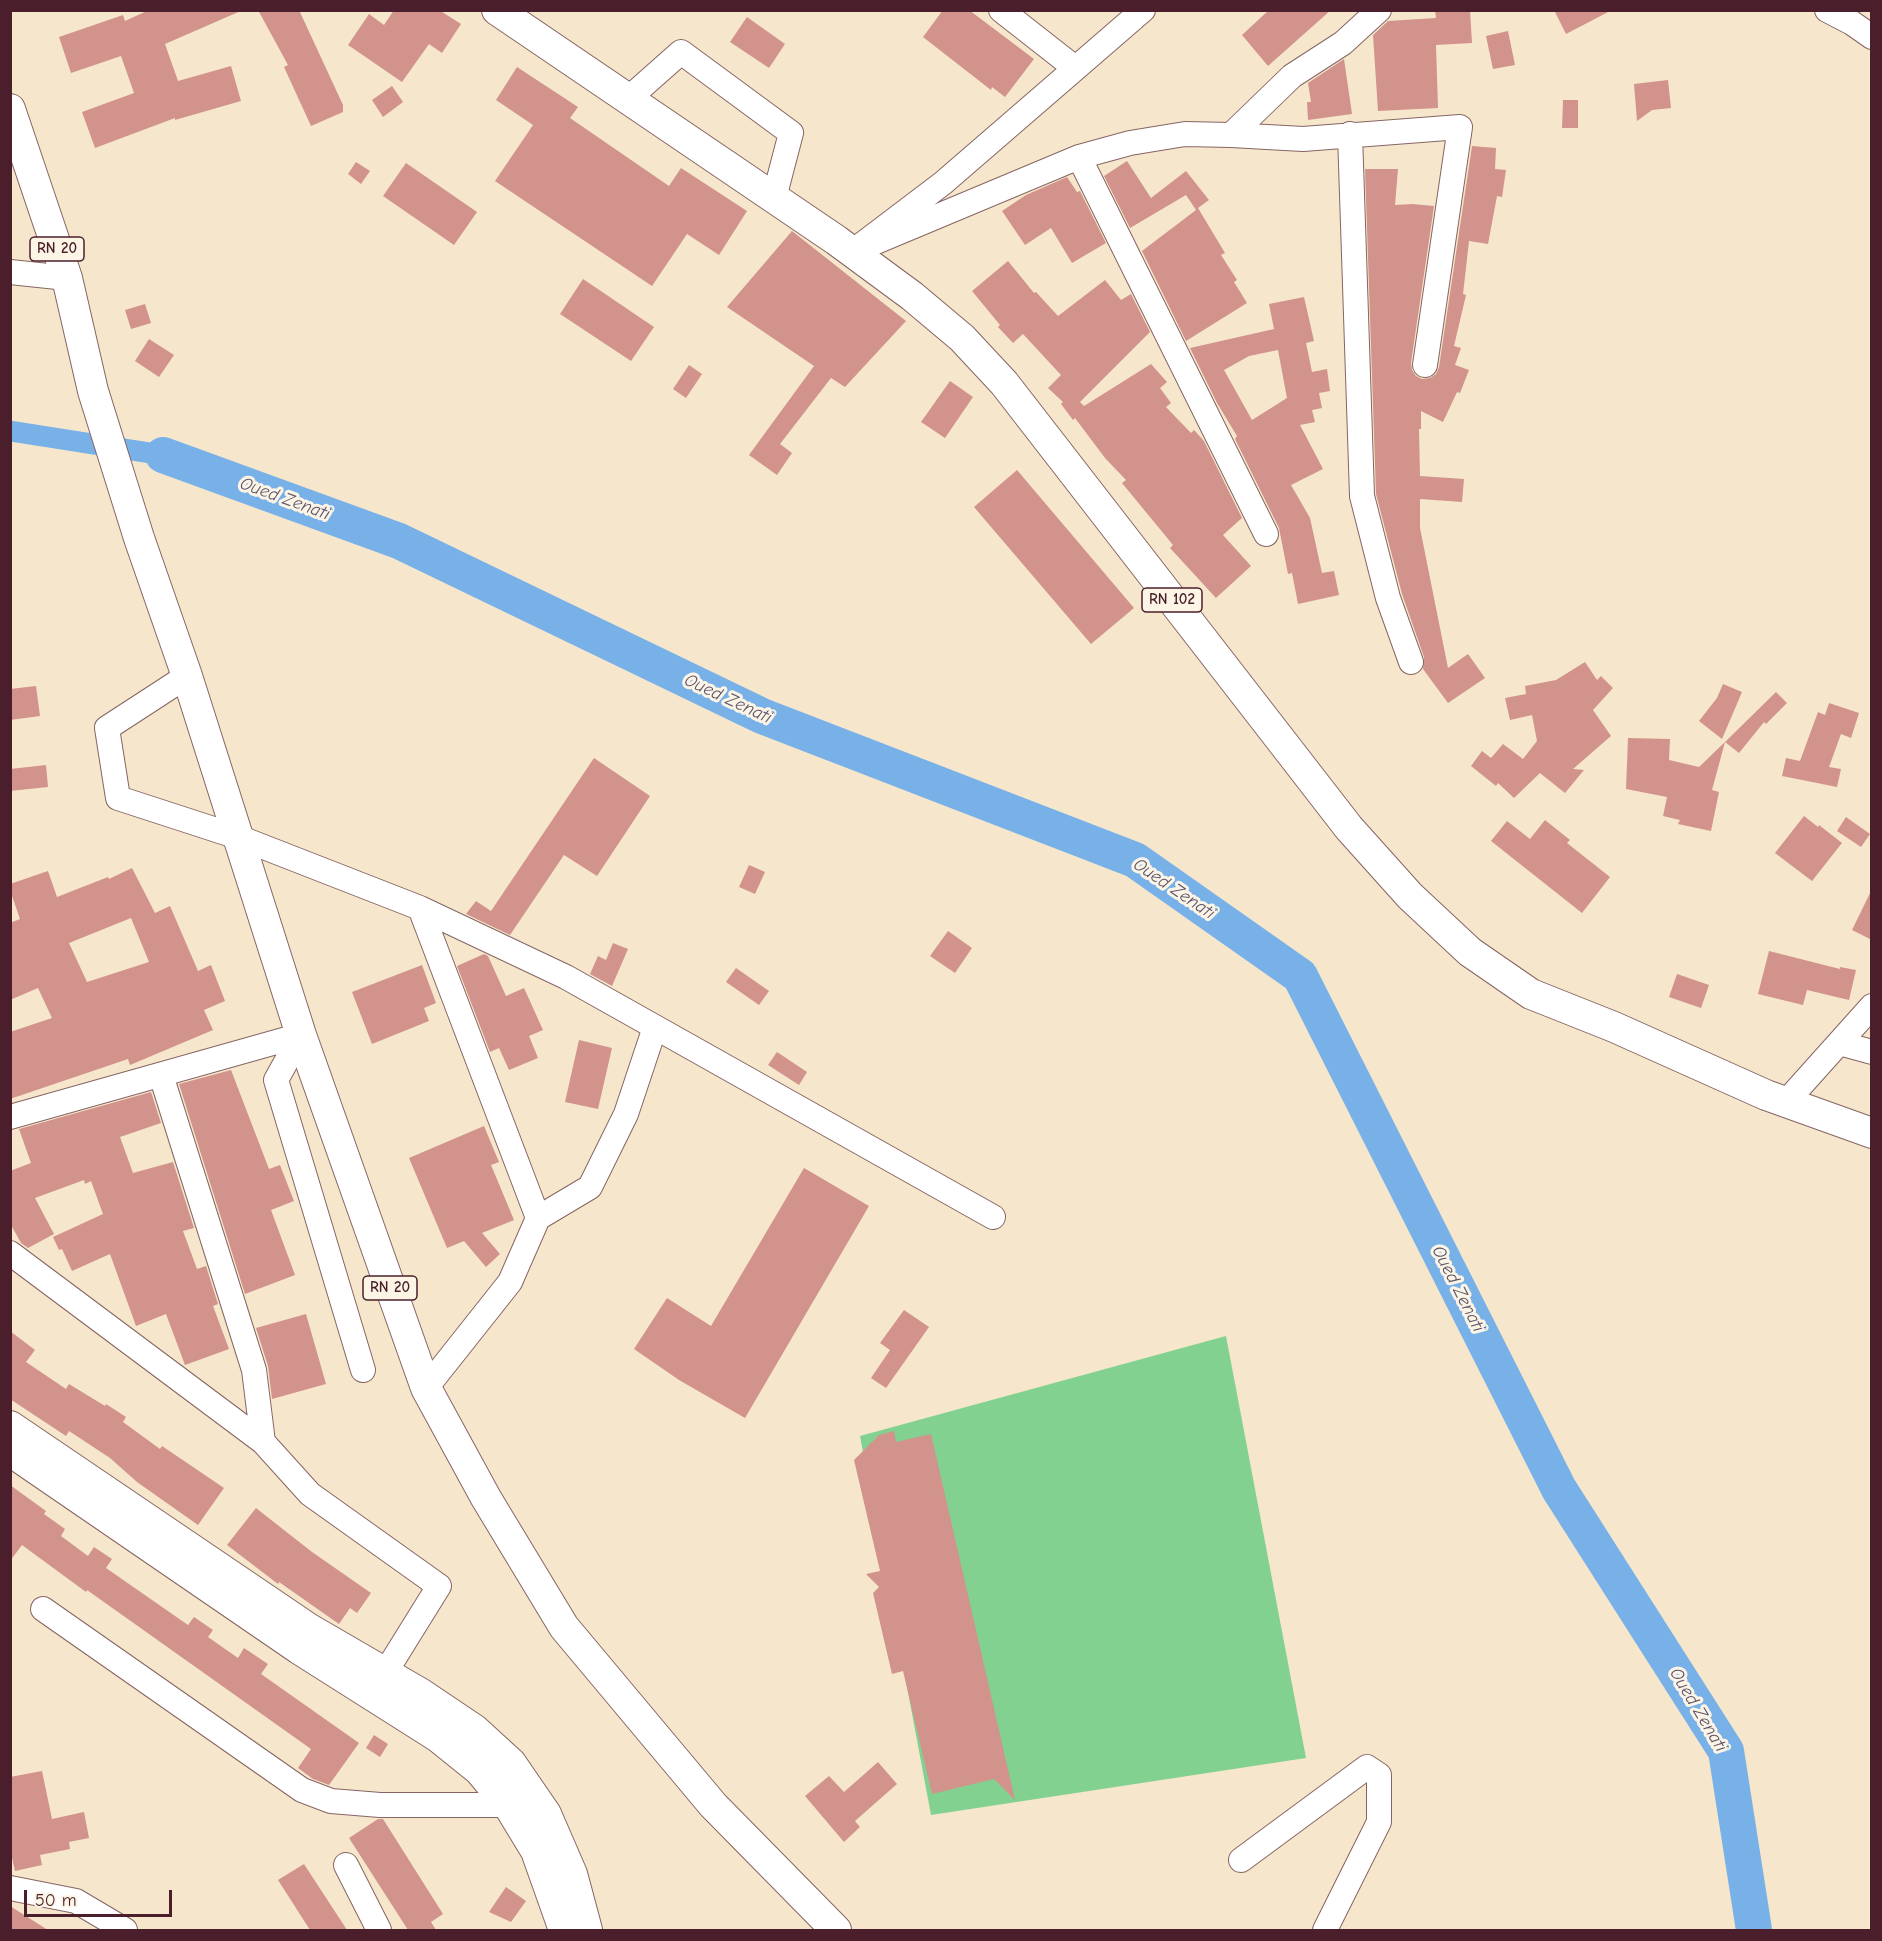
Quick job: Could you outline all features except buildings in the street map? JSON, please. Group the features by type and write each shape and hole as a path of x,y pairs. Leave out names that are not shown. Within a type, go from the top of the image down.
{"main road":[{"name":"RN 102","path":"497,10 852,252 912,296 962,338 1004,383 1349,828 1410,896 1470,952 1531,994 1614,1027 1786,1102 1872,1133"},
{"name":"RN 20","path":"13,124 67,278 93,391 139,538 187,676 301,1035 426,1388 486,1498 564,1628 713,1805 836,1930"},
{"path":"10,1426 308,1628 475,1730 511,1762 546,1814 572,1874 587,1930"},
{"path":"10,1451 299,1648 438,1737 479,1770 508,1804 536,1851 564,1930"}],"street":[{"path":"1001,10 1075,68"},
{"path":"852,252 943,183 1143,10"},
{"path":"1231,135 1292,76 1343,44 1379,10"},
{"path":"1827,10 1872,37"},
{"path":"628,99 681,52 790,132 774,198"},
{"path":"852,252 1079,157 1130,143 1185,134 1303,140 1350,134 1460,127 1425,365"},
{"path":"1350,134 1362,496 1388,598 1410,662"},
{"path":"1079,157 1266,534"},
{"path":"10,272 67,278"},
{"path":"187,676 107,728 118,798 238,837 420,908 566,977 993,1217"},
{"path":"420,908 538,1218"},
{"path":"1786,1102 1872,1006"},
{"path":"426,1388 510,1282 538,1218 591,1187 626,1114 655,1027"},
{"path":"10,1117 301,1035"},
{"path":"301,1035 276,1080 363,1370"},
{"path":"1839,1044 1872,1052"},
{"path":"161,1075 254,1370 263,1442"},
{"path":"10,1253 263,1442 310,1494 439,1586 385,1673"},
{"path":"43,1608 302,1790 331,1801 380,1805 508,1804"},
{"path":"1241,1860 1367,1767 1379,1775 1379,1822 1324,1930"},
{"path":"346,1865 380,1930"},
{"path":"10,1888 76,1901 125,1930"}],"green space":[{"path":"1226,1336 1306,1758 931,1815 860,1436"}],"waterway":[{"name":"Oued Zenati","path":"10,431 163,455"},
{"name":"Oued Zenati","path":"163,455 399,541 762,716 1135,860 1300,976 1559,1489 1726,1751 1754,1930"}]}
